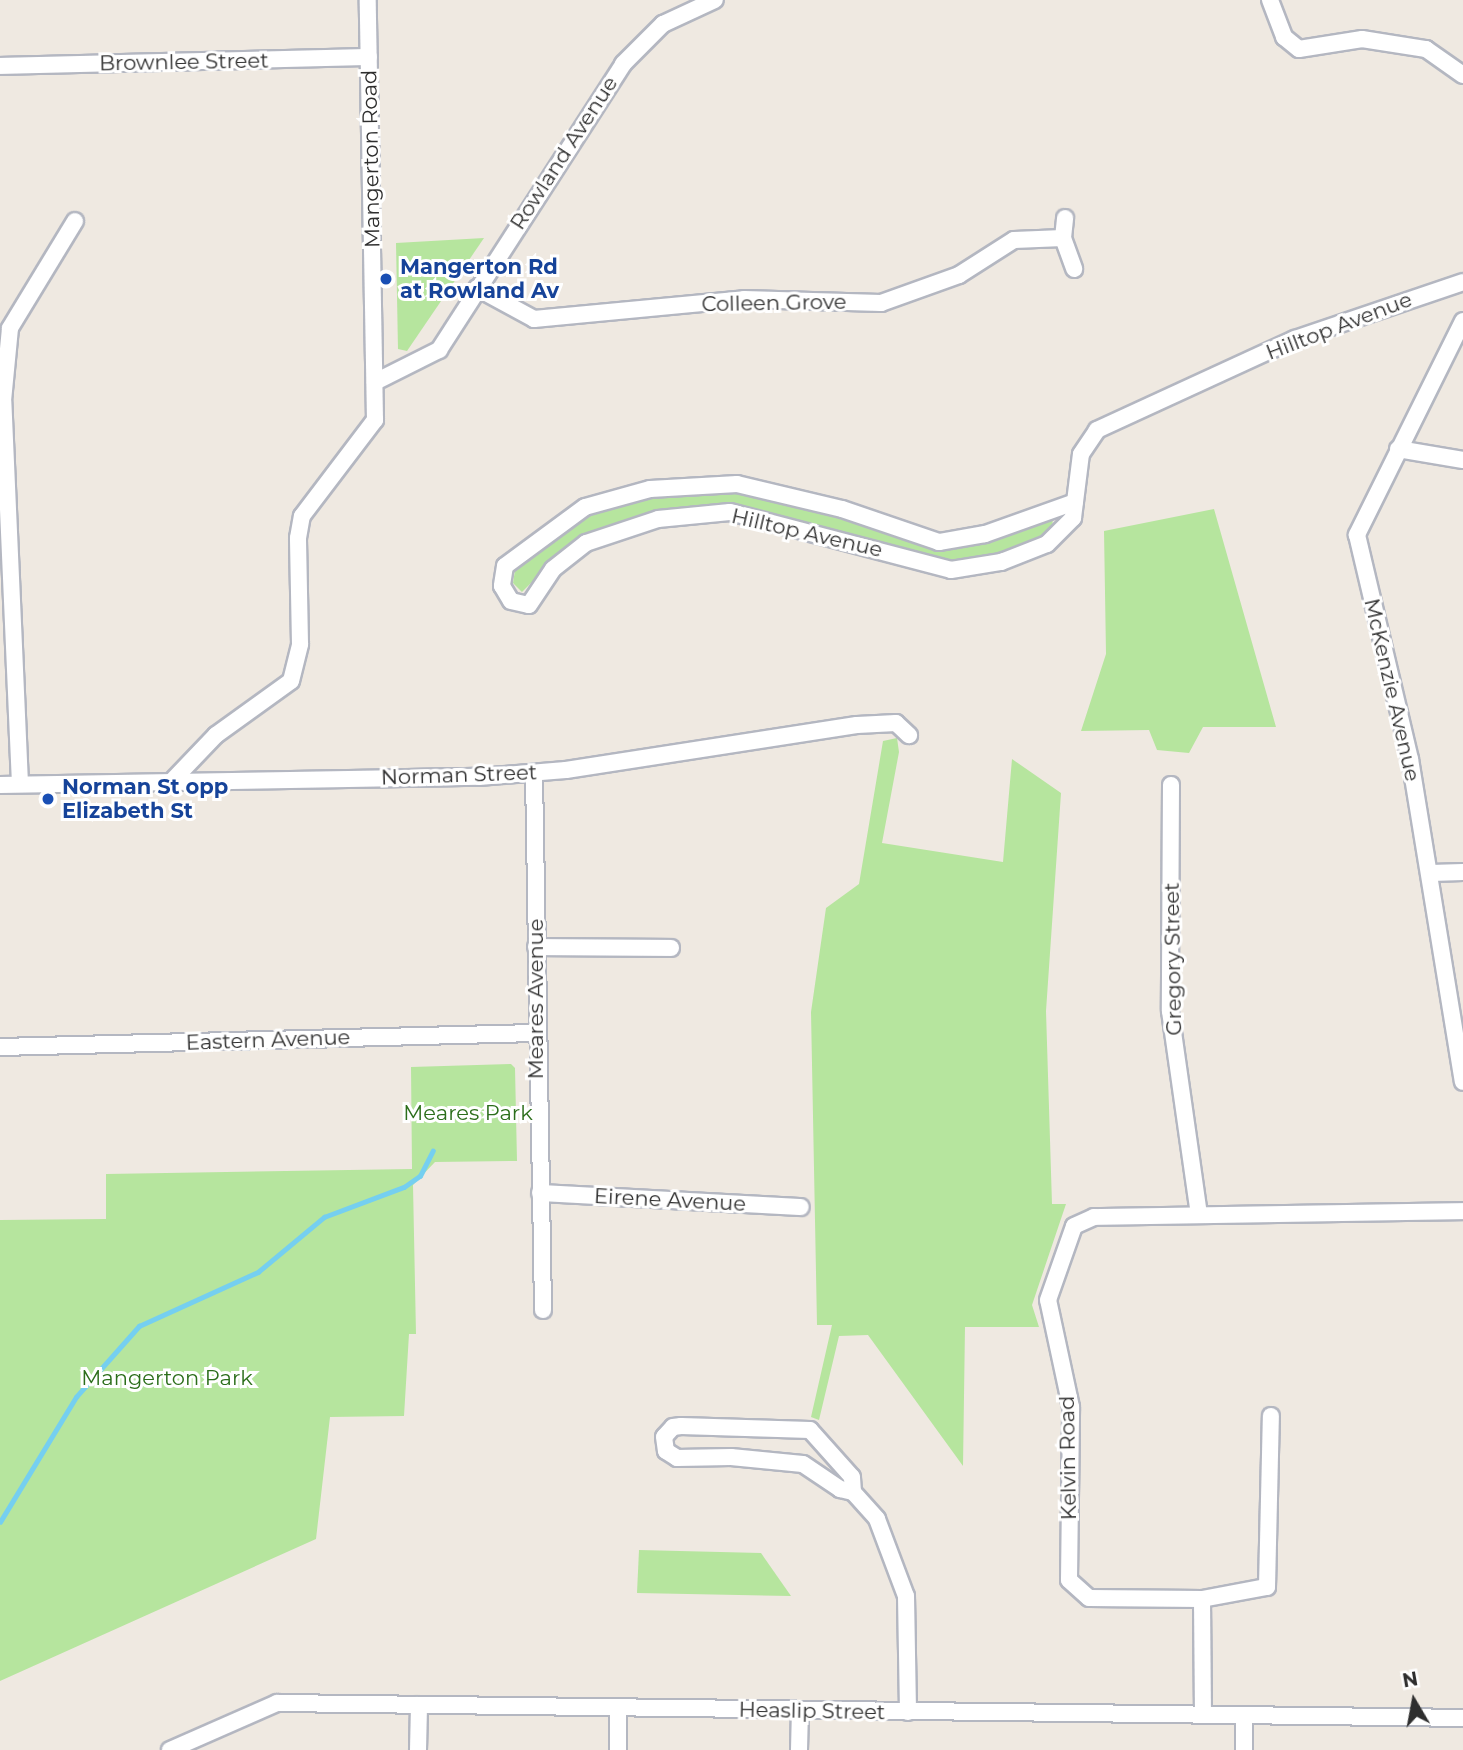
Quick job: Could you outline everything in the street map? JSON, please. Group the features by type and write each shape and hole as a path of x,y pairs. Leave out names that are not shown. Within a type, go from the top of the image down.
{"street":[{"name":"Mangerton Road","path":"172,781 216,735 282,690 297,670 299,526 308,506 375,421 368,0"},
{"name":"Rowland Avenue","path":"375,382 439,350 623,64 663,24 715,0"},
{"path":"1270,0 1284,37 1299,49 1362,40 1426,49 1463,75"},
{"name":"Brownlee Street","path":"0,66 369,57"},
{"path":"1065,218 1063,237 1074,269"},
{"path":"20,784 3,401 10,328 75,221"},
{"name":"Colleen Grove","path":"477,288 534,319 744,299 881,303 959,275 1014,240 1063,237"},
{"name":"Hilltop Avenue","path":"1075,502 985,534 939,542 842,509 737,484 650,489 584,507 505,566 502,586 511,601 529,605 553,569 586,542 658,519 730,512 951,570 1001,562 1047,544 1073,518 1075,502 1081,454 1097,430 1295,339 1463,282"},
{"name":"McKenzie Avenue","path":"1463,321 1357,535 1432,873 1463,1082"},
{"path":"1398,449 1463,460"},
{"name":"Norman Street","path":"0,785 534,773 857,725 896,723 909,735"},
{"name":"Meares Avenue","path":"534,773 535,1033 543,1310"},
{"name":"Gregory Street","path":"1171,785 1170,1011 1199,1214"},
{"path":"1432,873 1463,872"},
{"path":"536,947 671,948"},
{"name":"Eastern Avenue","path":"0,1047 535,1033"},
{"name":"Eirene Avenue","path":"540,1193 801,1207"},
{"name":"Kelvin Road","path":"1270,1416 1267,1587 1202,1599 1089,1598 1069,1580 1071,1407 1048,1300 1074,1226 1094,1217 1463,1211"},
{"path":"853,1492 852,1477 810,1430 681,1426 673,1427 664,1437 666,1451 677,1458 784,1460 803,1464 840,1489 853,1492 877,1519 906,1596 908,1713"},
{"path":"1202,1599 1203,1715"},
{"name":"Heaslip Street","path":"170,1750 277,1703 1463,1718"},
{"path":"418,1750 419,1705"},
{"path":"618,1708 618,1750"},
{"path":"799,1750 800,1710"},
{"path":"1244,1716 1244,1750"}],"green space":[{"path":"484,238 407,351 398,349 396,243"},
{"path":"742,490 938,548 980,543 1053,517 1052,530 1032,543 998,558 958,562 716,504 660,512 607,527 573,541 522,592 513,583 515,570 538,547 581,519 622,501"},
{"path":"1214,509 1276,727 1203,727 1189,753 1157,750 1149,730 1081,731 1106,654 1104,531"},
{"path":"897,738 899,752 882,843 1003,862 1012,759 1061,793 1046,1011 1052,1204 1066,1204 1032,1305 1039,1327 965,1327 963,1466 868,1335 839,1336 819,1420 811,1417 832,1325 817,1325 811,1012 826,908 859,884 883,741"},
{"name":"Mangerton Park","path":"511,1064 515,1068 517,1161 435,1162 413,1185 416,1334 409,1334 404,1416 330,1417 316,1539 0,1681 0,1220 106,1219 106,1174 412,1169 411,1067"},
{"path":"639,1550 761,1553 791,1596 637,1593"}],"waterway":[{"path":"0,1522 76,1397 139,1326 258,1272 324,1217 404,1187 420,1176 433,1151"}],"place":[{"name":"Mangerton Rd at Rowland Av","path":"386,279"},
{"name":"Norman St opp Elizabeth St","path":"48,799"}],"park label":[{"name":"Meares Park","path":"468,1113"}]}
